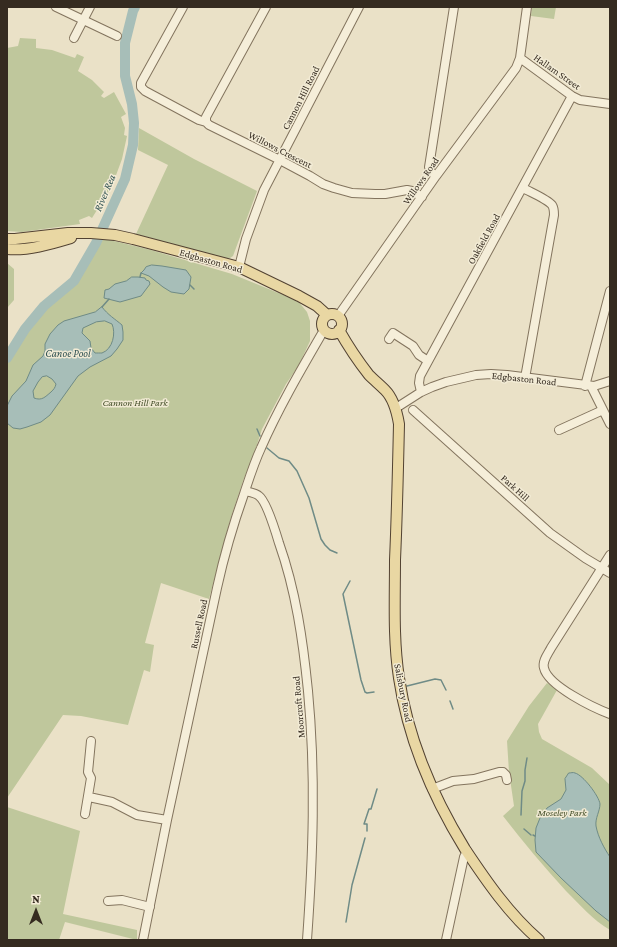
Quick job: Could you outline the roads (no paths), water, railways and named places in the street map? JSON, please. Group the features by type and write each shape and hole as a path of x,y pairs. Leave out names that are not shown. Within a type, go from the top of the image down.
{"main road":[{"name":"Edgbaston Road","path":"11,239 68,233 89,233 108,234 133,240 239,267 299,296 317,306 327,315"},
{"name":"Edgbaston Road","path":"12,250 52,243 89,233"},
{"path":"11,239 12,250"},
{"path":"332,314 341,319 342,324 339,330 333,334 324,330 322,324 327,315 332,314"},
{"path":"339,330 351,350 370,376 387,392 396,408"},
{"name":"Salisbury Road","path":"396,408 399,424 395,648 403,699 411,733 432,789 453,830 489,885 518,920 539,940"}],"street":[{"path":"56,7 117,36"},
{"path":"74,38 90,7"},
{"name":"Willows Crescent","path":"183,7 141,83 141,88 199,120 206,122 209,125 280,160 323,184 343,191 365,194 385,194 407,190 412,191 422,197"},
{"path":"206,122 206,118 266,7"},
{"name":"Cannon Hill Road","path":"239,267 246,239 264,190 359,7"},
{"path":"436,176 431,172 429,167 454,7"},
{"name":"Hallam Street","path":"527,7 520,58 572,96 580,100 610,104"},
{"name":"Willows Road","path":"338,316 436,176 516,68 520,58"},
{"name":"Oakfield Road","path":"421,392 419,383 420,376 572,96"},
{"path":"522,188 548,202 554,209 525,378"},
{"path":"610,291 588,386 610,424"},
{"name":"Russell Road","path":"143,940 167,820 223,563 234,524 249,476 260,449 274,420 324,330"},
{"path":"389,338 393,333 413,346 418,355 428,361"},
{"name":"Edgbaston Road","path":"396,408 421,392 446,382 476,376 492,374 507,375 588,386 594,386 610,381"},
{"name":"Park Hill","path":"413,410 550,533 585,558 610,573"},
{"path":"559,430 603,410"},
{"name":"Moorcroft Road","path":"245,491 259,495 263,500 275,531 292,586 304,654 311,728 314,791 311,887 307,940"},
{"path":"610,555 545,660 544,669 548,677 553,682 586,703 610,714"},
{"path":"85,814 92,778 88,772 91,741"},
{"path":"432,789 453,781 474,779 499,772 503,772 506,775 507,780"},
{"path":"89,797 112,802 137,815 167,820"},
{"path":"446,940 466,851"},
{"path":"108,901 122,900 150,907"}],"water":[{"path":"152,265 186,270 191,277 189,289 184,294 171,292 149,276 141,273 146,267"},
{"path":"132,277 145,278 149,281 150,284 141,296 120,302 104,298 105,290"},
{"name":"Canoe Pool","path":"102,307 109,315 122,325 123,340 117,349 111,356 90,367 78,376 50,415 41,422 20,429 13,428 7,423 7,406 12,396 26,381 33,365 43,356 45,344 50,334 64,321 95,312","holes":["105,321 112,324 114,332 113,340 106,351 102,353 95,353 91,348 90,341 82,333 83,328 96,322","47,376 56,384 55,387 43,398 34,398 33,391 38,382 42,377"]},
{"path":"569,773 574,773 582,778 590,786 599,800 600,804 596,826 598,834 610,857 610,922 561,878 536,852 536,828 540,818 547,808 561,799 566,790 565,779"}],"waterway":[{"name":"River Rea","path":"7,358 25,329 44,306 74,281 96,243 125,179 133,145 134,123 132,104 125,76 125,43 135,7"},
{"path":"140,277 141,273"},
{"path":"190,285 194,289"},
{"path":"102,307 109,299"},
{"path":"257,429 260,436"},
{"path":"267,448 279,458 289,461 297,471 309,498 321,539 330,550 337,553"},
{"path":"350,581 343,594 361,680 365,692 374,692"},
{"path":"407,686 435,679 441,680 446,690"},
{"path":"450,701 453,709"},
{"path":"521,815 522,791 525,781 527,758"},
{"path":"367,831 367,824 364,824 369,809 371,809 377,789"},
{"path":"524,829 531,835"},
{"path":"346,922 352,885 365,838"}],"park label":[{"name":"Cannon Hill Park","path":"135,403"},
{"name":"Moseley Park","path":"562,813"}]}
